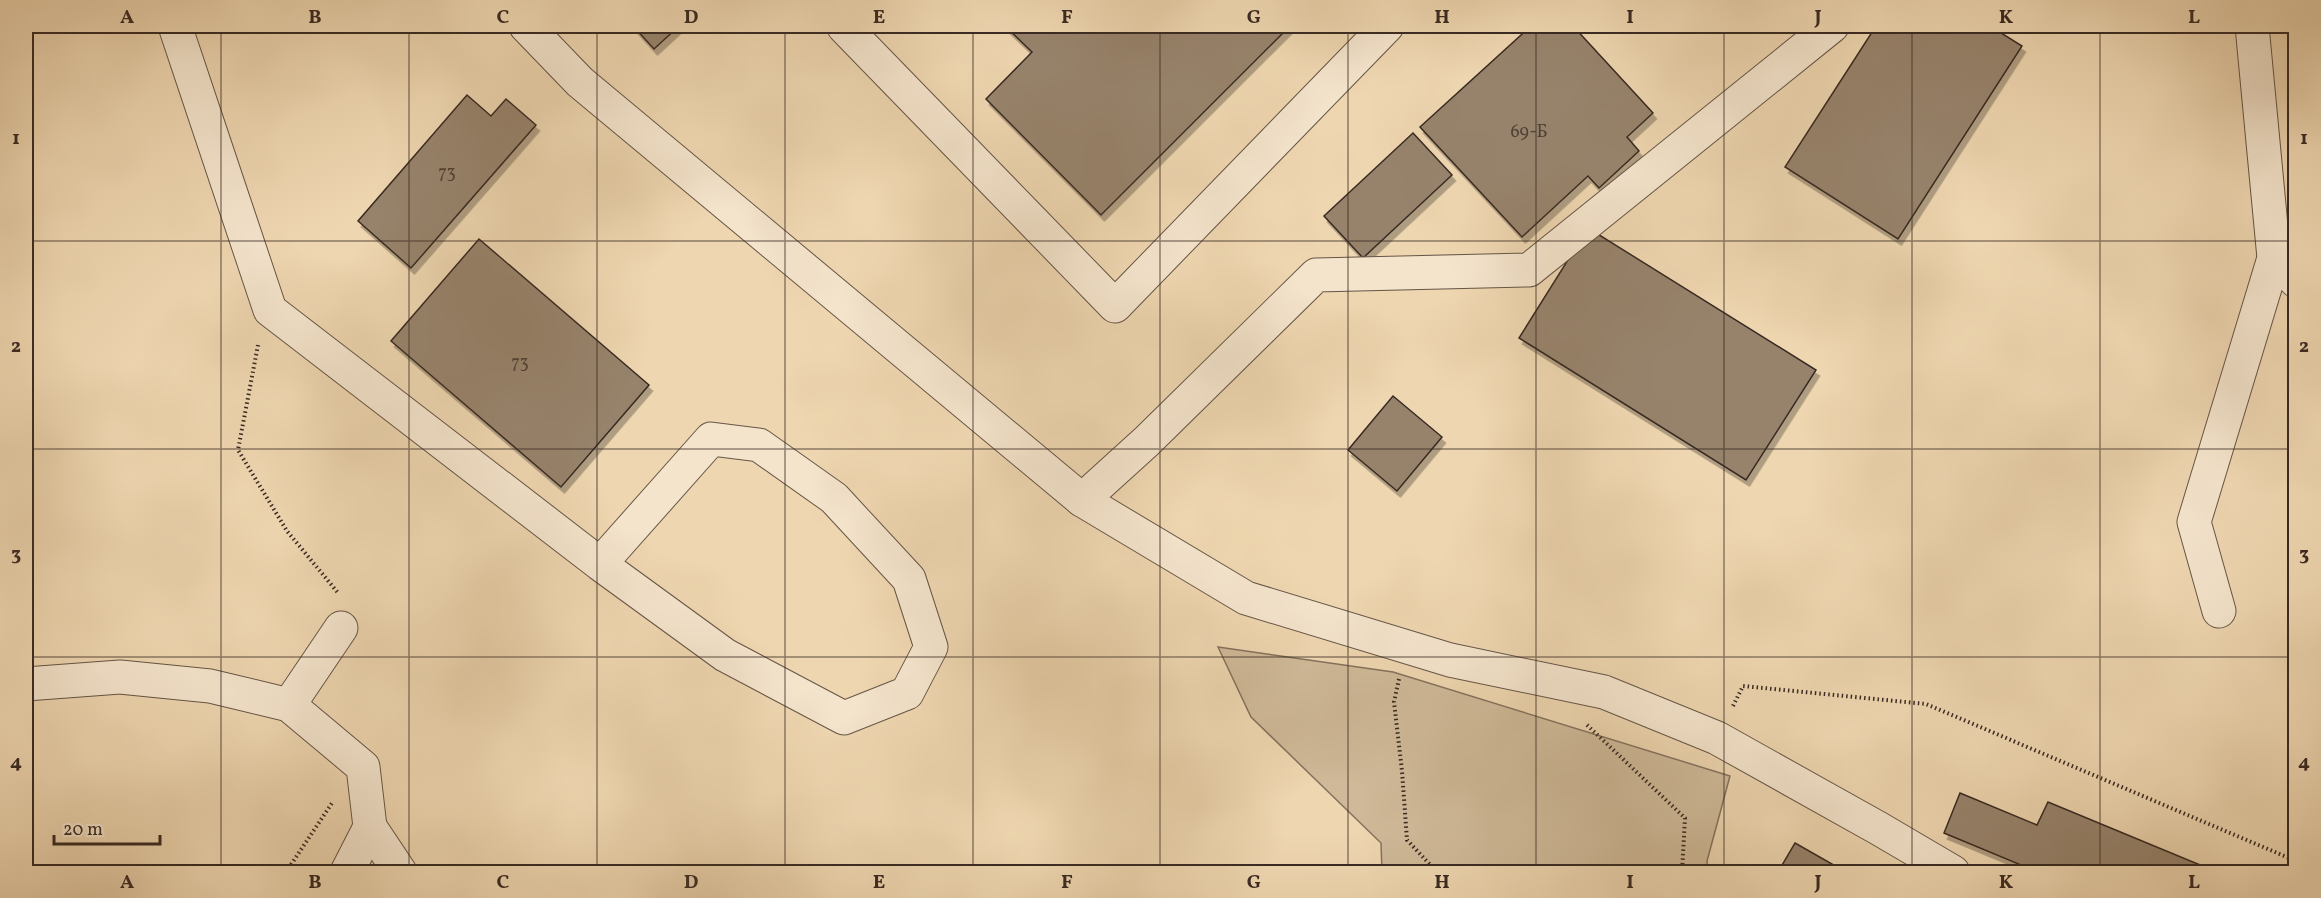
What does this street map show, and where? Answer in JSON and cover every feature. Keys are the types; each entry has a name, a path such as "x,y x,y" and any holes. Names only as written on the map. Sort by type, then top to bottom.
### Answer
{"lane":[{"path":"175,26 270,310 600,564 725,655 844,718 907,693 931,647 909,579 834,498 759,445 711,440 600,564"},
{"path":"526,26 580,82 1082,500 1246,598 1450,660 1604,692 1717,738 1878,828 1953,873"},
{"path":"846,26 844,27 1115,306 1387,26"},
{"path":"1082,500 1147,441 1316,276 1529,270 1832,26"},
{"path":"2219,610 2194,522 2284,270 2252,26"},
{"path":"289,705 341,628"},
{"path":"26,684 120,677 210,686 289,705 363,767 370,827 400,873"},
{"path":"347,873 370,827"}],"path":[{"path":"270,310 258,344 238,450 287,531 353,610 341,628"},
{"path":"1405,647 1394,702 1407,840 1437,873"},
{"path":"1717,738 1743,686 1926,704 2295,861"},
{"path":"1582,720 1685,818 1682,873"},
{"path":"286,873 352,774 355,760"}],"shaded area":[{"path":"1218,647 1393,672 1730,776 1707,861 1708,872 1382,872 1381,843 1251,717"}],"building":[{"path":"633,26 679,26 654,49"},
{"path":"1005,26 1290,26 1101,215 986,99 1032,52"},
{"path":"1531,26 1573,26 1653,113 1627,137 1639,151 1599,188 1588,176 1522,237 1420,127"},
{"path":"1876,26 1990,26 2022,46 1898,239 1785,167"},
{"path":"467,95 491,116 506,99 536,125 411,268 358,221"},
{"path":"1413,133 1452,175 1363,258 1324,216"},
{"path":"1588,228 1816,370 1746,480 1519,338"},
{"path":"479,239 649,385 561,487 391,341"},
{"path":"1393,396 1442,437 1397,491 1348,450"},
{"path":"1960,793 2037,825 2048,802 2217,872 2023,872 2026,867 1944,833"},
{"path":"1795,843 1846,872 1778,872"}]}
